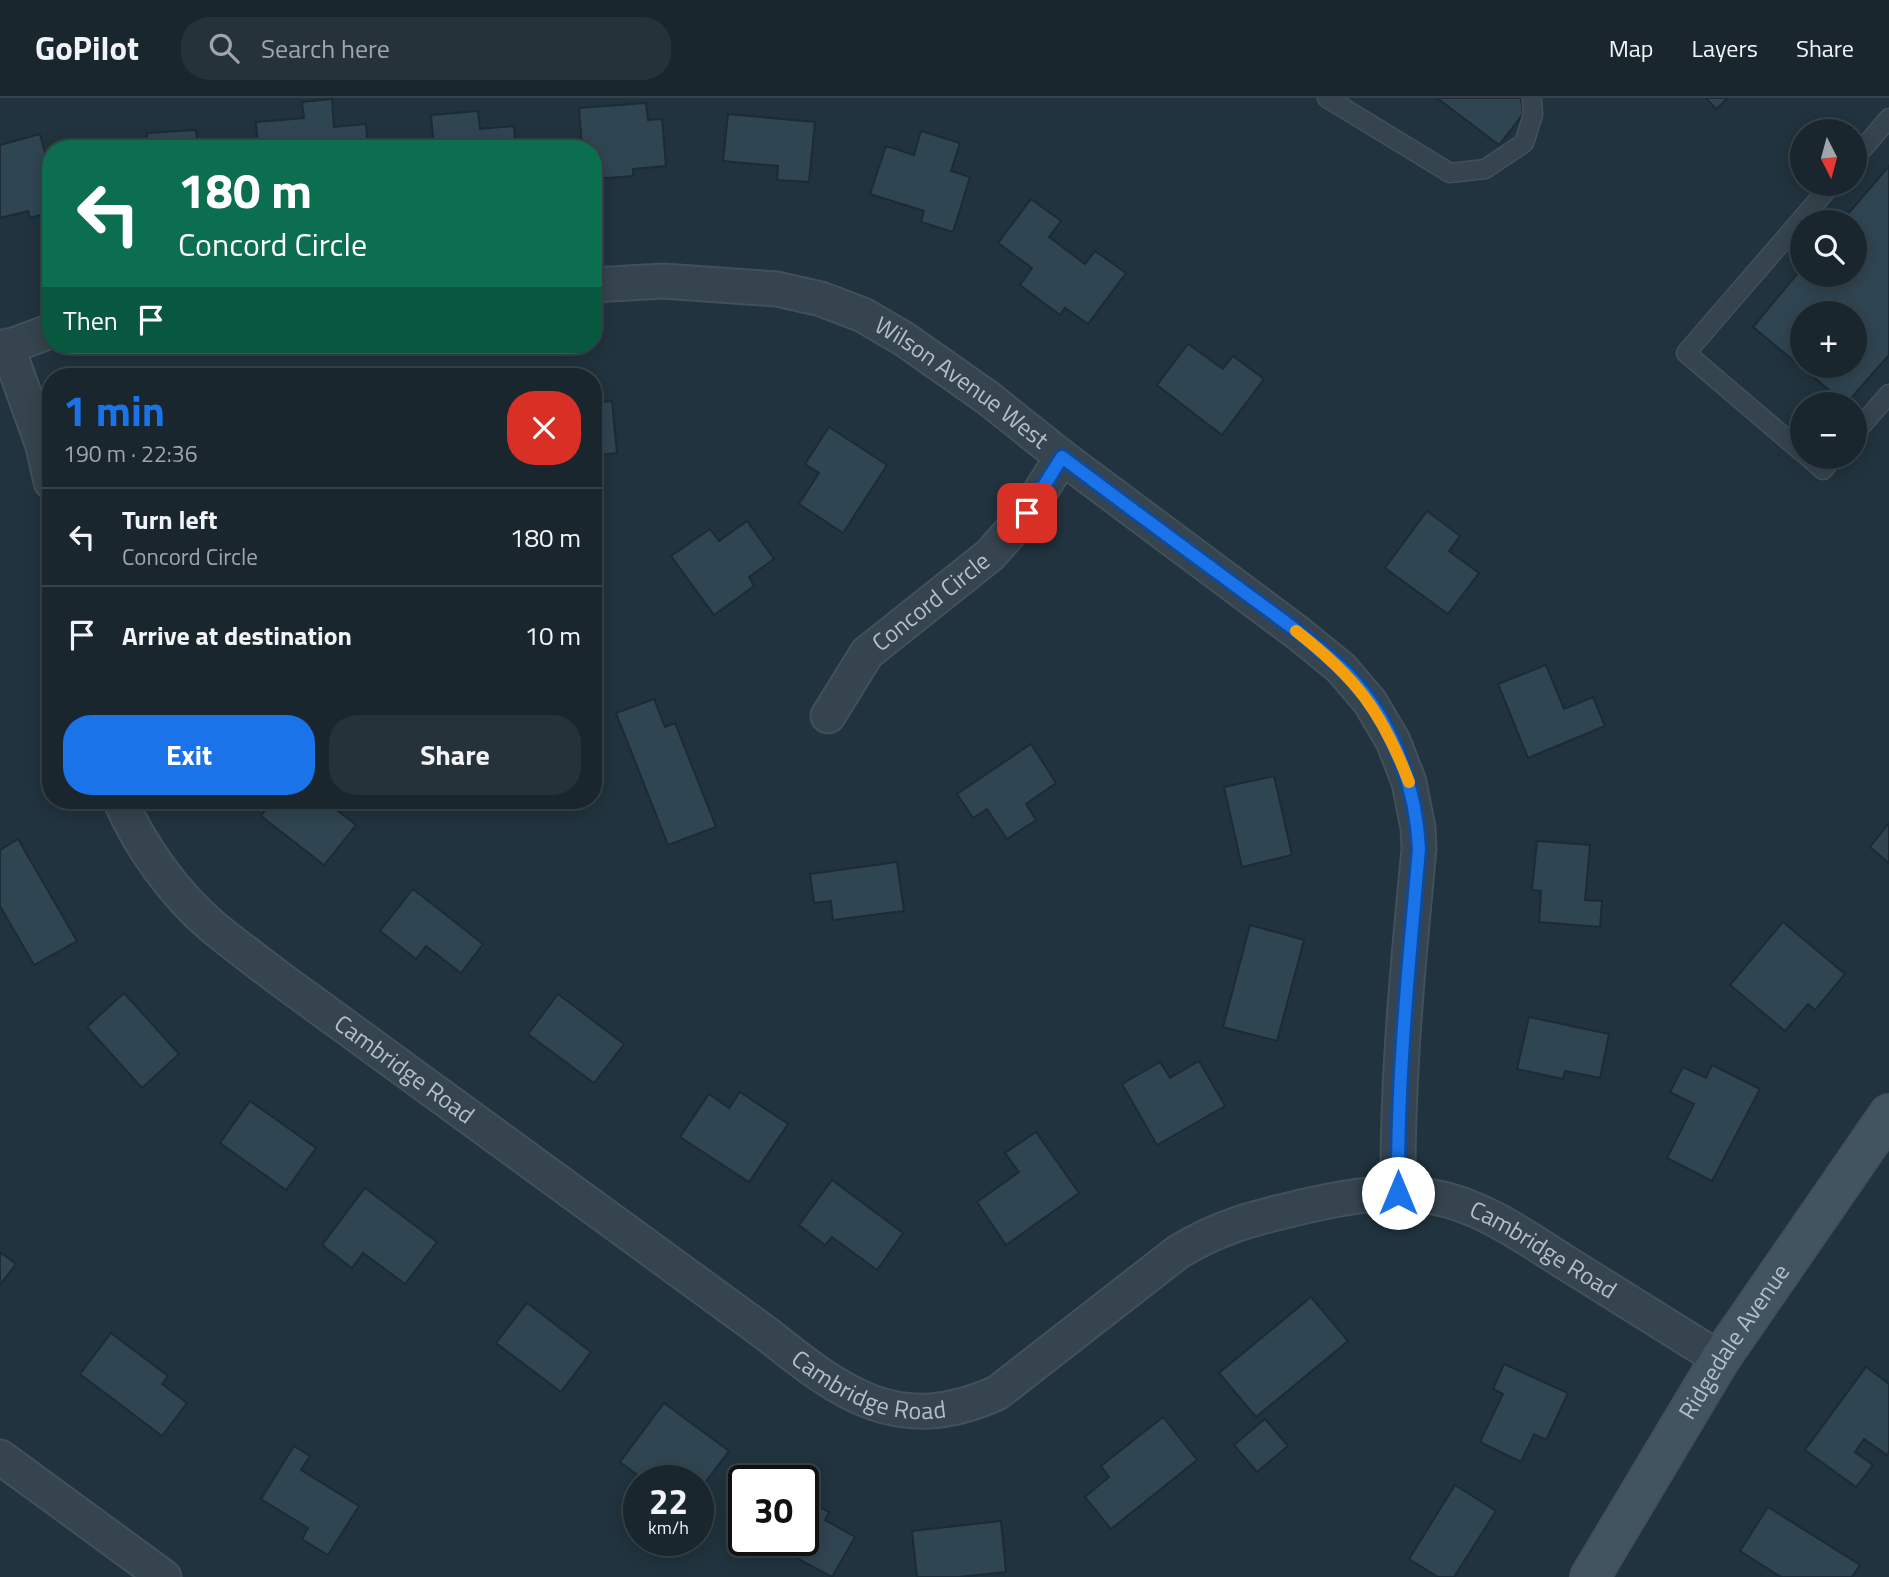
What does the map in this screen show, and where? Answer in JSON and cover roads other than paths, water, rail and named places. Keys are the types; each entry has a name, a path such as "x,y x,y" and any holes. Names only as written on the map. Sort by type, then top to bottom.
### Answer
{"main road":[{"name":"Ridgedale Avenue","path":"1590,1577 1720,1359 1889,1114"}],"street":[{"name":"Wilson Avenue West","path":"602,284 663,281 777,289 821,299 863,315 904,338 988,398 1341,668 1370,702 1393,741 1409,782 1418,828 1419,849 1397,1120 1398,1193"},
{"path":"42,334 4,348 42,443"},
{"name":"Concord Circle","path":"828,716 866,653 990,555 1027,513 1062,457"},
{"name":"Cambridge Road","path":"125,809 148,850 174,886 211,925 282,981 802,1362 848,1391 888,1409 910,1412 938,1411 976,1402 997,1393 1178,1252 1238,1222 1369,1193 1398,1193 1436,1198 1478,1211 1720,1359"},
{"path":"0,1457 164,1577"}],"lane":[{"path":"1327,98 1450,173 1485,169 1524,143 1533,116 1532,98"},
{"path":"1867,144 1889,118"},
{"path":"1790,443 1686,353 1822,196"},
{"path":"1867,419 1889,394"}]}
